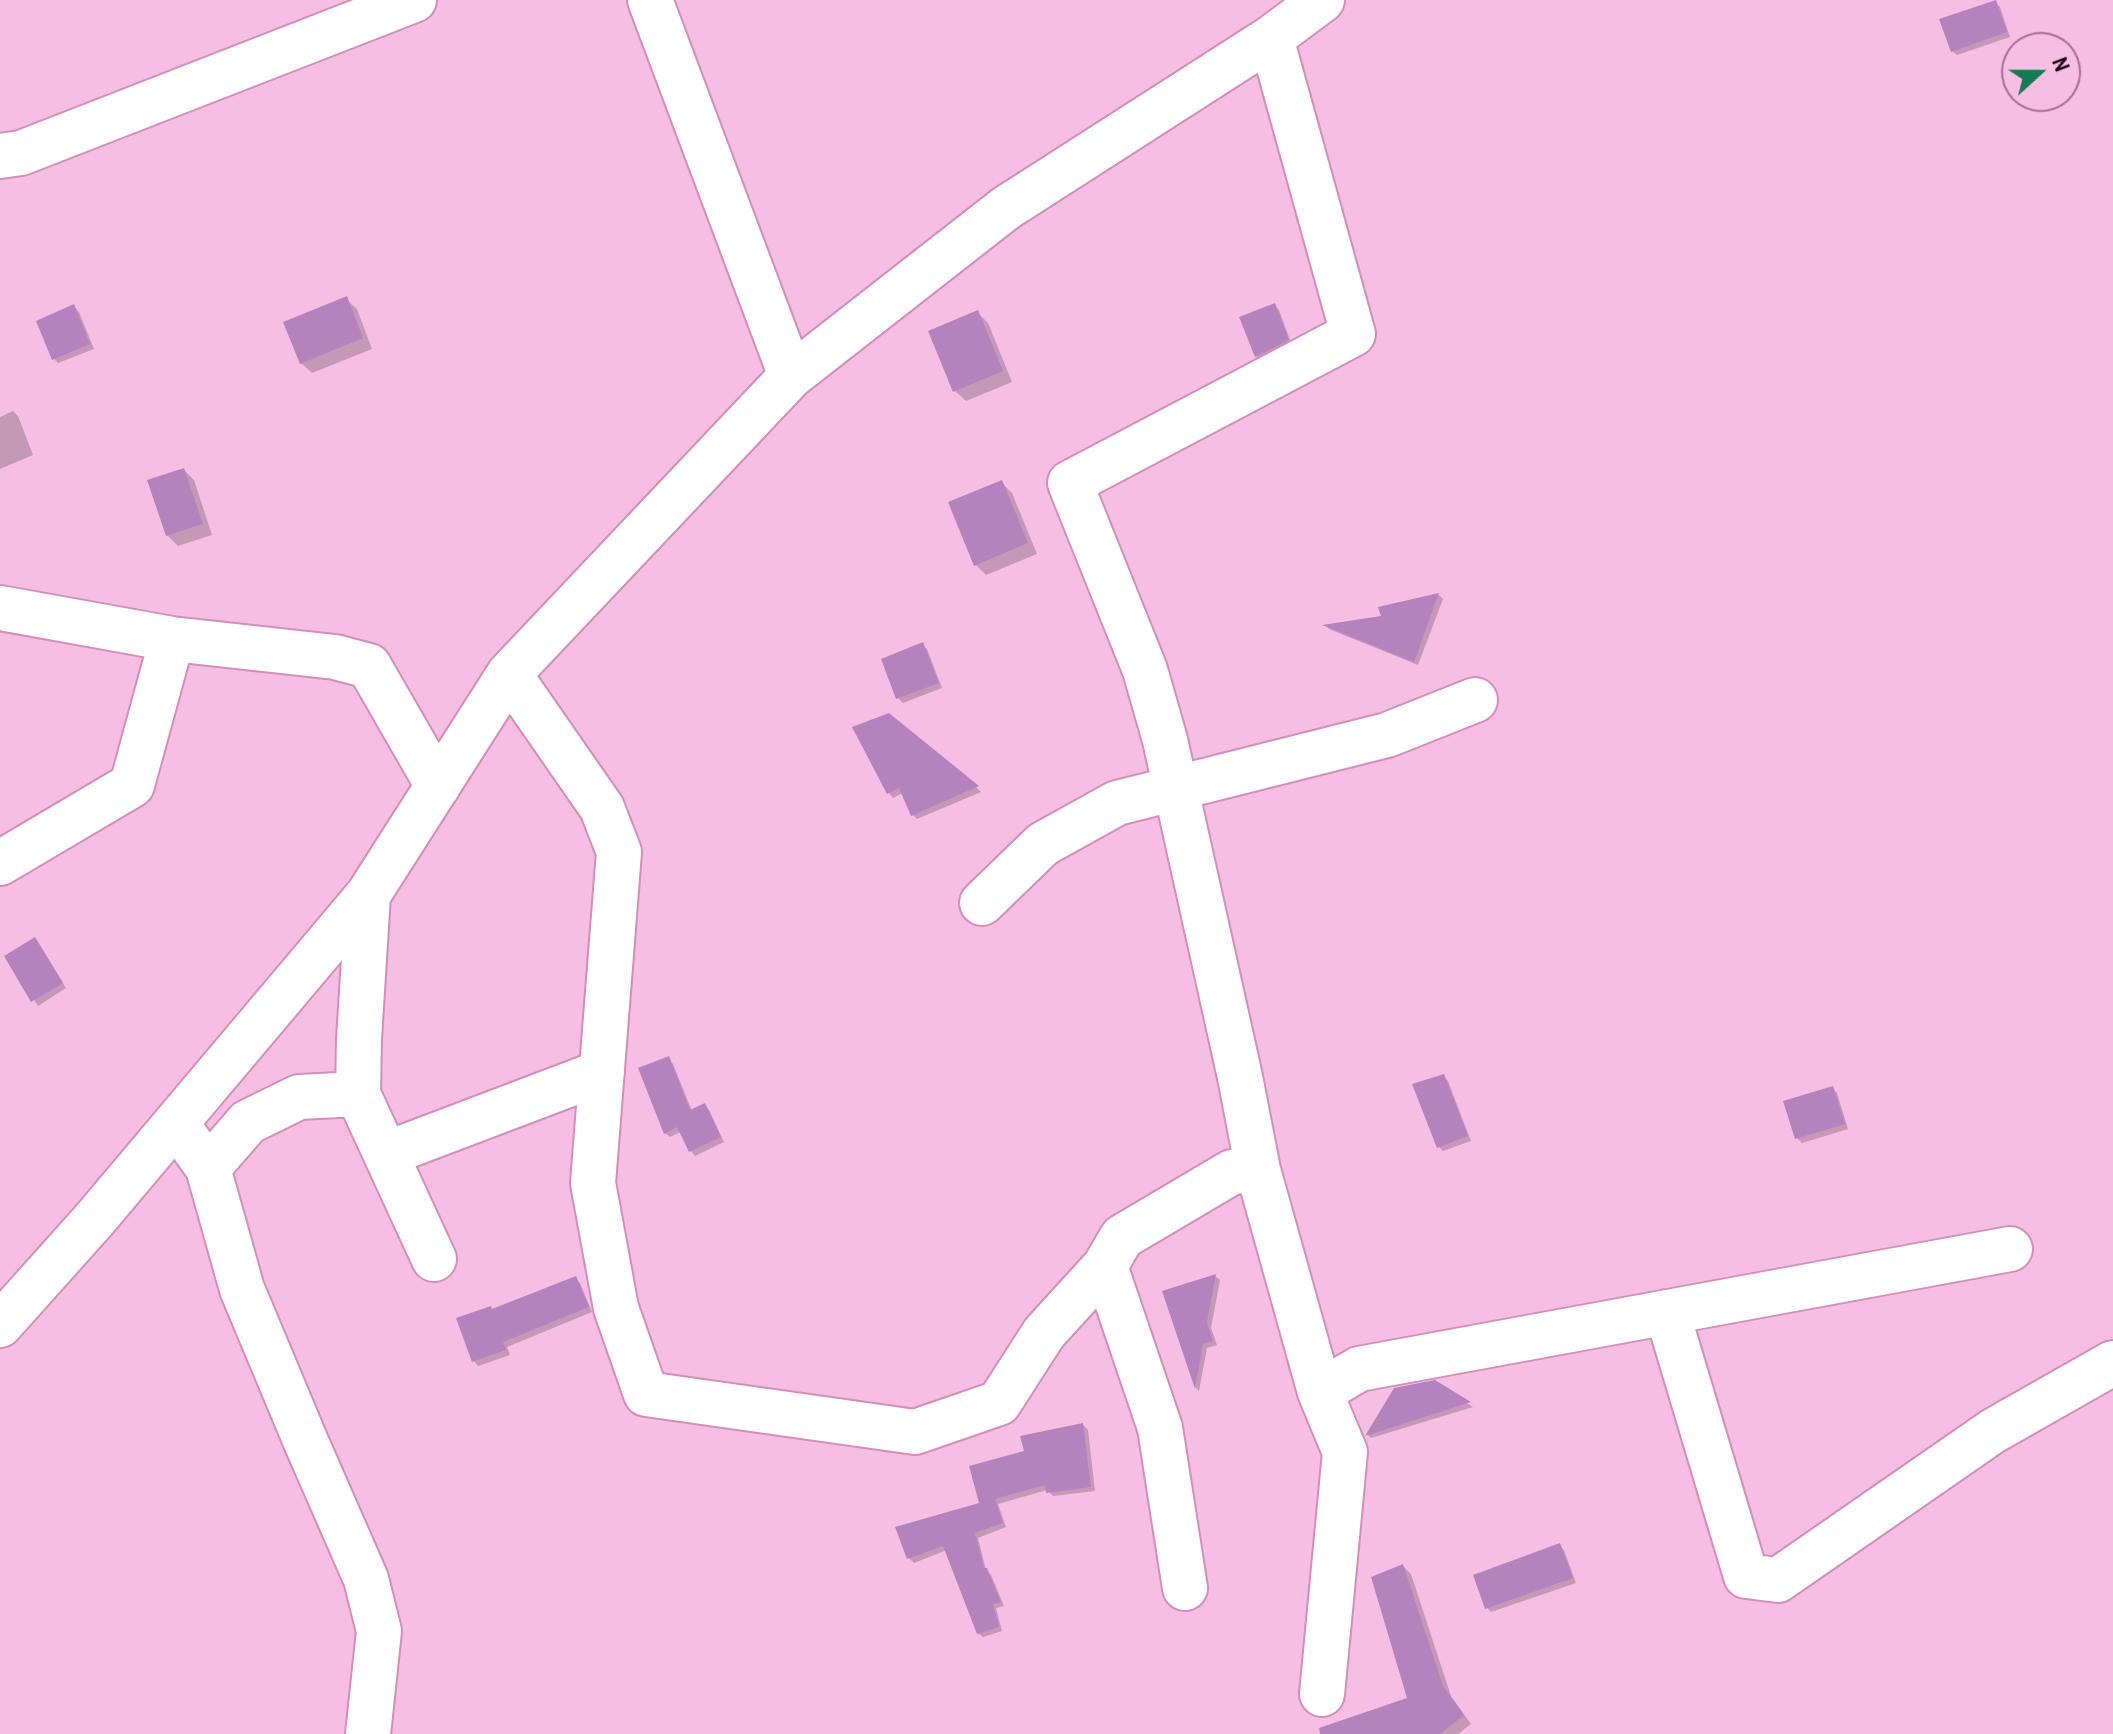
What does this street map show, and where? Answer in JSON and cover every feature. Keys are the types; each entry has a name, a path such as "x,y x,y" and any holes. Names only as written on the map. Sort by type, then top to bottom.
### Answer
{"street":[{"path":"0,156 21,153 414,0"},
{"path":"650,0 791,376"},
{"path":"0,1325 94,1220 368,895 509,674 791,376 1006,208 1271,38 1322,0"},
{"path":"1271,38 1353,334 1070,483 1145,670 1249,1115 1258,1170 1320,1392 1345,1452 1322,1694"},
{"path":"0,608 172,639 335,657 369,666 438,786"},
{"path":"0,863 132,785 172,639"},
{"path":"509,674 602,808 619,852 593,1183 616,1308 646,1394 915,1432 999,1403 1044,1333 1105,1266 1122,1237 1232,1172 1258,1170"},
{"path":"982,903 1043,844 1117,803 1387,735 1475,700"},
{"path":"368,895 358,1094 434,1259"},
{"path":"386,1154 602,1072"},
{"path":"208,1168 248,1122 286,1103 299,1097 358,1094"},
{"path":"176,1123 208,1168 242,1289 366,1579 379,1631 368,1734"},
{"path":"1320,1392 1359,1369 2010,1249"},
{"path":"1105,1266 1160,1428 1185,1588"},
{"path":"1667,1312 1746,1576 1778,1580 1993,1431 2113,1363"}],"building":[{"path":"1996,0 2007,32 1951,52 1939,19"},
{"path":"347,296 363,338 300,364 283,322"},
{"path":"1275,303 1289,340 1255,357 1239,317"},
{"path":"74,304 90,344 52,360 36,321"},
{"path":"978,310 1003,371 953,392 928,331"},
{"path":"184,468 203,524 166,536 147,480"},
{"path":"1002,480 1028,543 974,566 948,502"},
{"path":"1439,593 1414,662 1322,625 1381,616 1378,607"},
{"path":"923,642 939,683 896,699 881,659"},
{"path":"889,713 979,786 911,816 899,788 887,794 852,727"},
{"path":"35,937 63,983 31,1002 4,956"},
{"path":"669,1056 690,1110 705,1103 721,1137 689,1152 677,1127 664,1134 638,1068"},
{"path":"1444,1074 1468,1136 1437,1148 1412,1084"},
{"path":"1833,1086 1845,1124 1795,1139 1783,1101"},
{"path":"1216,1274 1207,1322 1213,1341 1203,1344 1195,1389 1162,1291"},
{"path":"576,1276 589,1307 503,1342 506,1350 472,1362 456,1318 491,1306 492,1309"},
{"path":"1435,1380 1471,1402 1365,1436 1394,1388"},
{"path":"1083,1423 1091,1487 1046,1493 1045,1485 995,1499 1003,1523 975,1533 984,1568 987,1568 1001,1602 993,1604 999,1627 977,1634 943,1546 907,1559 895,1527 979,1503 969,1466 1024,1451 1020,1436"},
{"path":"1560,1543 1573,1578 1485,1609 1473,1575"},
{"path":"1403,1564 1443,1686 1464,1715 1440,1734 1320,1734 1319,1728 1407,1698 1371,1577"}]}
